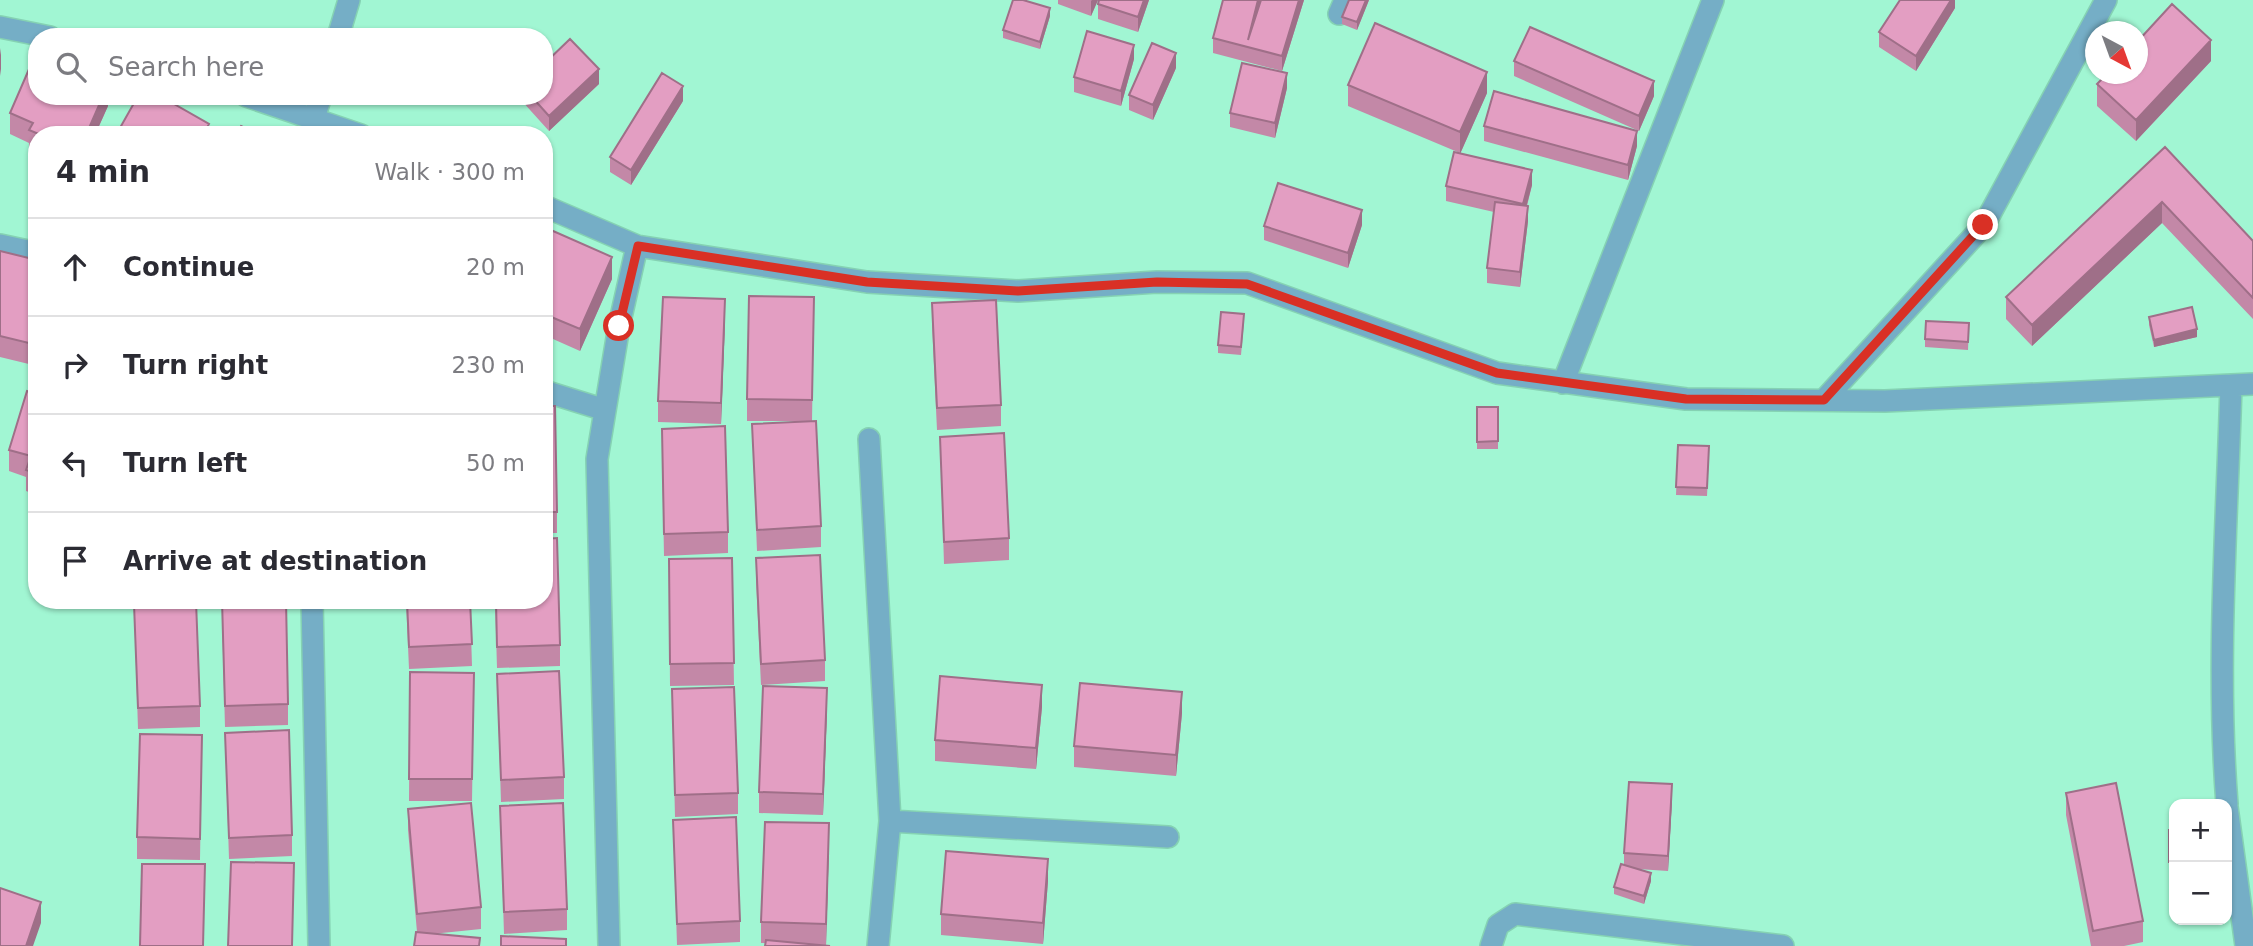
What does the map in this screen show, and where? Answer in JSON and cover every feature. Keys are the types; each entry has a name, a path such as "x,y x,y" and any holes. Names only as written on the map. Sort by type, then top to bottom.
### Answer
{"street":[{"path":"341,28 349,0"},
{"path":"1563,383 1713,0"},
{"path":"1824,400 1983,225 2106,0"},
{"path":"0,27 28,33"},
{"path":"274,105 336,126"},
{"path":"314,118 318,105"},
{"path":"553,210 638,246 894,284 1018,291 1157,282 1247,284 1497,373 1686,399 1885,401 2253,384"},
{"path":"0,245 28,251"},
{"path":"609,946 597,459 619,326 638,246"},
{"path":"2227,799 2222,687 2231,385"},
{"path":"553,394 605,410"},
{"path":"869,439 890,821 878,946"},
{"path":"312,609 320,946"},
{"path":"890,821 1168,837"},
{"path":"2232,843 2246,946"},
{"path":"1490,946 1498,925 1515,914 1534,914 1783,946"}],"building":[{"path":"1013,0 1023,0 1050,8 1040,42 1003,30"},
{"path":"1099,0 1144,0 1138,17 1098,4"},
{"path":"1223,0 1258,0 1248,40 1261,0 1299,0 1282,56 1213,38"},
{"path":"1349,0 1366,0 1357,22 1342,17"},
{"path":"1900,0 1951,0 1916,56 1879,32"},
{"path":"2172,4 2211,40 2136,120 2097,84 2148,84 2148,30"},
{"path":"1375,23 1487,72 1460,132 1348,85"},
{"path":"1530,27 1654,81 1639,116 1514,61"},
{"path":"1087,31 1134,45 1121,91 1074,77"},
{"path":"570,39 599,69 549,116 539,105 553,105 553,55"},
{"path":"1152,43 1176,53 1153,105 1129,95"},
{"path":"1242,63 1287,73 1275,123 1230,113"},
{"path":"28,71 28,105 99,105 90,126 31,126 33,123 10,113"},
{"path":"662,73 683,86 631,170 610,157"},
{"path":"1494,91 1637,131 1628,165 1484,126"},
{"path":"133,105 176,105 209,124 208,126 121,126"},
{"path":"2165,147 2253,241 2253,298 2162,202 2032,325 2006,297"},
{"path":"1454,152 1532,170 1523,204 1446,186"},
{"path":"1278,183 1362,210 1348,253 1264,226"},
{"path":"1495,202 1528,206 1520,272 1487,268"},
{"path":"553,231 612,257 580,329 553,318"},
{"path":"0,251 28,258 28,343 0,336"},
{"path":"749,296 814,297 812,400 747,399"},
{"path":"663,297 725,299 721,403 658,401"},
{"path":"996,300 1001,405 937,408 932,303"},
{"path":"2192,307 2197,329 2154,340 2149,317"},
{"path":"1221,312 1244,314 1241,347 1218,345"},
{"path":"1926,321 1969,323 1968,342 1925,339"},
{"path":"27,391 28,391 28,455 9,450"},
{"path":"553,406 555,406 557,512 553,512"},
{"path":"1477,407 1498,407 1498,441 1477,442"},
{"path":"816,421 821,526 757,530 752,424"},
{"path":"725,426 728,532 664,534 662,429"},
{"path":"1004,433 1009,538 944,542 940,437"},
{"path":"1678,445 1709,446 1707,488 1676,487"},
{"path":"553,538 557,538 560,645 497,647 496,609 553,609"},
{"path":"820,555 825,660 761,664 756,558"},
{"path":"732,558 734,663 670,664 669,559"},
{"path":"134,609 196,609 200,706 138,708"},
{"path":"222,609 286,609 288,704 225,706"},
{"path":"407,609 470,609 472,644 409,647"},
{"path":"559,671 564,777 501,780 497,674"},
{"path":"410,672 474,673 472,779 409,779"},
{"path":"940,676 1042,685 1036,748 935,740"},
{"path":"1080,683 1182,692 1176,755 1074,746"},
{"path":"763,686 827,688 823,794 759,792"},
{"path":"734,687 738,793 675,795 672,689"},
{"path":"289,730 292,835 229,838 225,733"},
{"path":"140,734 202,735 200,839 137,837"},
{"path":"1629,782 1672,784 1668,856 1624,853"},
{"path":"2116,783 2143,921 2093,931 2066,793"},
{"path":"471,803 481,907 417,914 408,809"},
{"path":"563,803 567,909 504,912 500,806"},
{"path":"736,817 740,921 677,924 673,820"},
{"path":"765,822 829,823 826,924 761,922"},
{"path":"946,851 1048,859 1043,923 941,914"},
{"path":"231,862 294,863 292,946 228,946"},
{"path":"142,864 205,864 203,946 140,946"},
{"path":"1621,864 1651,873 1644,896 1614,887"},
{"path":"0,888 41,902 26,946 0,946"},
{"path":"416,932 480,938 479,946 414,946"},
{"path":"501,936 566,939 566,946 501,946"},
{"path":"766,940 830,946 765,946"}],"route":[{"path":"619,326 638,246 867,282 1018,291 1157,282 1247,284 1497,373 1686,399 1824,400 1983,225"}]}
